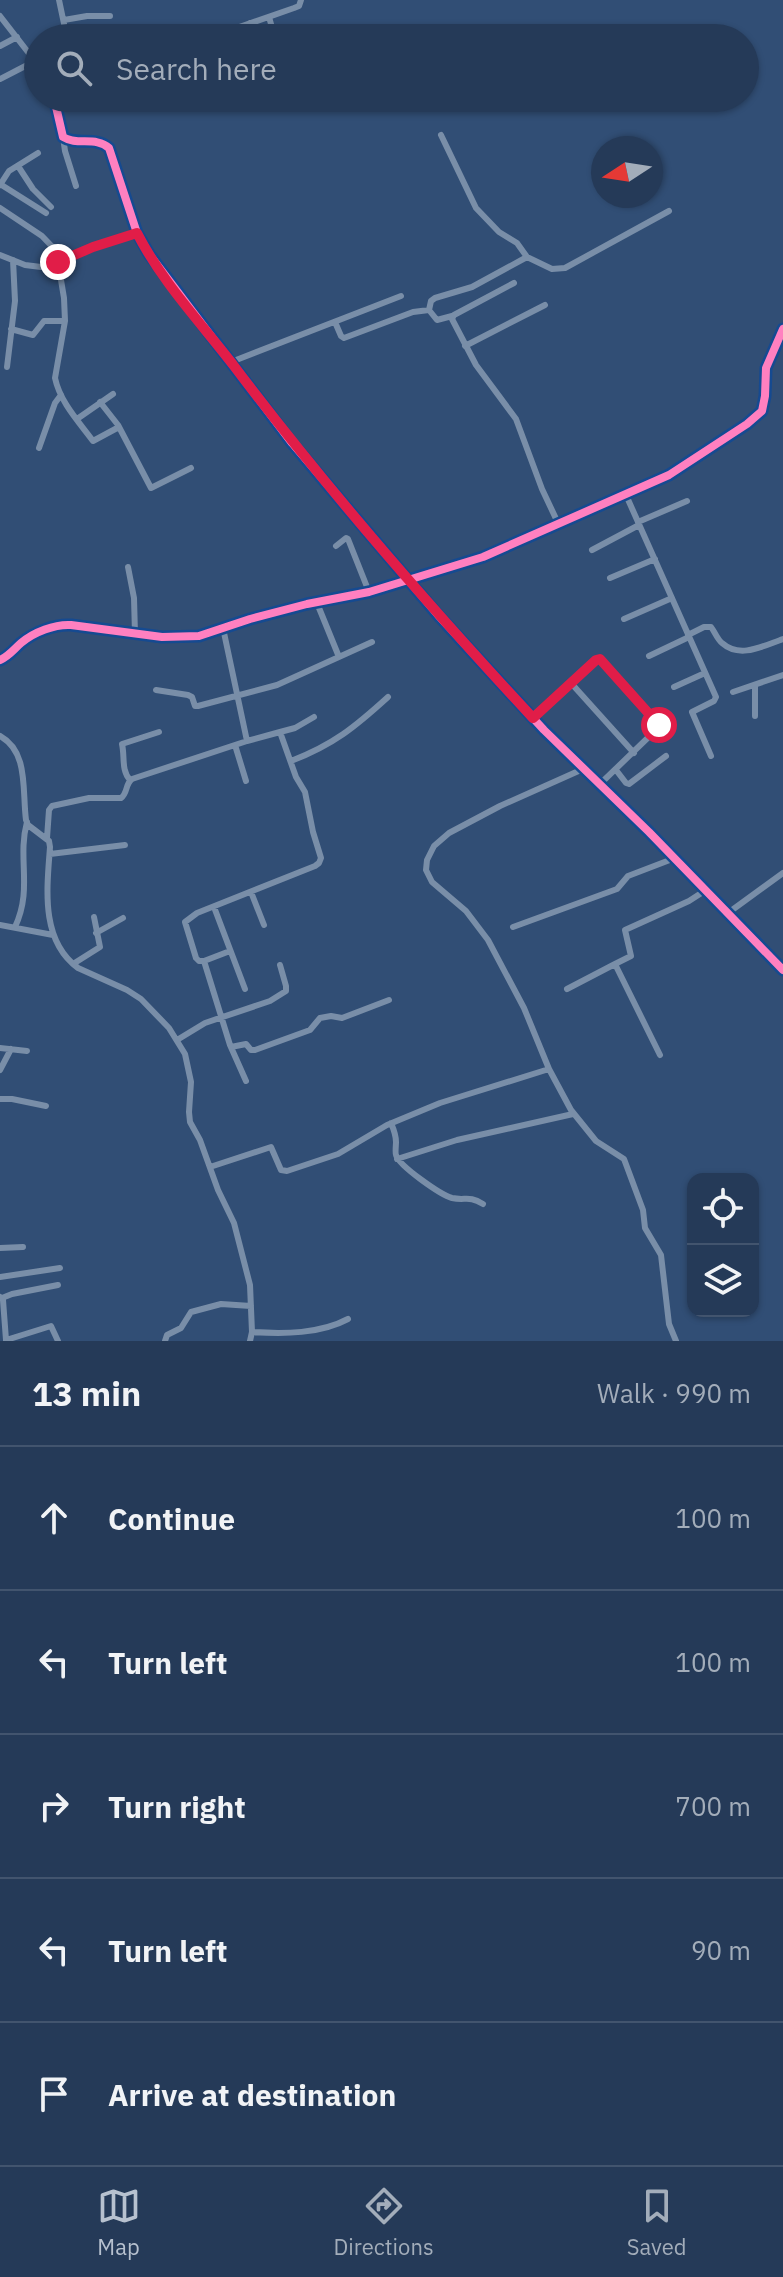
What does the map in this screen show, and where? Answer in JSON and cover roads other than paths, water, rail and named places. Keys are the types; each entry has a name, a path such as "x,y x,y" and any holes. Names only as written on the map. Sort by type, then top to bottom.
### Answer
{"street":[{"path":"59,0 65,24"},
{"path":"250,23 299,6 301,0"},
{"path":"0,16 24,47"},
{"path":"64,20 110,16"},
{"path":"269,17 271,24"},
{"path":"0,46 17,37"},
{"path":"0,79 24,68"},
{"path":"57,112 76,186"},
{"path":"441,135 476,208 499,232 517,243 527,257 552,269 565,268 669,211"},
{"path":"63,137 71,141 104,144 109,148 137,233 169,282 292,443 408,580 533,718 783,970"},
{"path":"18,166 49,210 0,184 9,171 38,153"},
{"path":"0,208 42,236 61,261 65,321 55,378 61,395 93,441 119,427"},
{"path":"0,255 41,267 137,233"},
{"path":"429,310 435,298 472,287 527,257"},
{"path":"7,367 15,301 13,260"},
{"path":"429,310 437,320 452,316 514,283"},
{"path":"231,362 401,296"},
{"path":"465,346 545,305"},
{"path":"335,322 344,338 413,312 429,310"},
{"path":"452,316 476,365 516,419 558,523"},
{"path":"11,329 33,335 44,321 65,321"},
{"path":"2,659 26,639 58,626 162,637 199,636 250,619 369,592 483,557 669,475 758,415 765,396 766,368 783,329"},
{"path":"0,345 9,345"},
{"path":"77,419 113,394"},
{"path":"39,448 55,403 61,395"},
{"path":"100,402 119,427 151,488 191,468"},
{"path":"626,495 716,700 692,712 711,756"},
{"path":"592,550 639,523 687,501"},
{"path":"336,546 348,539 369,592"},
{"path":"610,578 655,559"},
{"path":"128,567 135,634"},
{"path":"624,619 672,598"},
{"path":"317,603 339,657"},
{"path":"649,656 704,627 711,627 723,644 744,651 783,639"},
{"path":"223,628 247,741"},
{"path":"156,690 190,696 196,706 277,685 372,642"},
{"path":"533,718 598,659 612,670 659,725 659,729 599,785"},
{"path":"674,687 705,673"},
{"path":"733,692 783,675"},
{"path":"571,683 634,753"},
{"path":"755,685 755,716"},
{"path":"291,761 341,737 388,697"},
{"path":"130,780 295,728 314,717"},
{"path":"159,732 122,744 124,768 130,780 121,798 89,798 52,806 49,810 48,908 53,935 73,964 141,999 177,1040 189,1067 190,1122 234,1223 250,1285 250,1341"},
{"path":"230,951 204,961 197,960 185,922 192,916 321,861 306,796 280,732"},
{"path":"0,736 12,744 20,761 27,822 24,839 25,894 15,927"},
{"path":"235,745 246,781"},
{"path":"616,770 629,784 666,756"},
{"path":"583,769 449,833 434,846 426,870 432,882 466,911 488,940 524,1008 549,1069 573,1114 596,1141 622,1156 627,1164 643,1210 645,1228 664,1265 669,1324 676,1341"},
{"path":"27,822 47,838"},
{"path":"50,854 125,845"},
{"path":"513,927 617,889 628,876 675,858"},
{"path":"728,913 783,873"},
{"path":"567,989 631,956 625,930 706,890"},
{"path":"251,892 264,925"},
{"path":"214,907 245,989"},
{"path":"73,964 99,948 94,917"},
{"path":"96,933 123,918"},
{"path":"0,925 53,935"},
{"path":"204,961 231,1047 246,1081"},
{"path":"615,964 660,1055"},
{"path":"177,1040 205,1023 270,1001 286,991 280,965"},
{"path":"231,1047 246,1044 255,1050 310,1030 320,1018 342,1018 389,1000"},
{"path":"0,1048 27,1051"},
{"path":"0,1070 11,1049"},
{"path":"210,1167 269,1146 274,1149 280,1168 284,1171 338,1154 389,1124 463,1096 549,1069"},
{"path":"6,1099 46,1106"},
{"path":"397,1159 457,1140 573,1114"},
{"path":"389,1124 395,1136 397,1159 417,1177 445,1194 472,1198 483,1204"},
{"path":"0,1248 23,1247"},
{"path":"0,1277 60,1268"},
{"path":"58,1285 1,1297 6,1340 51,1326 58,1341"},
{"path":"165,1341 167,1335 181,1328 191,1312 221,1304 251,1306"},
{"path":"252,1332 308,1330 348,1319"}]}
